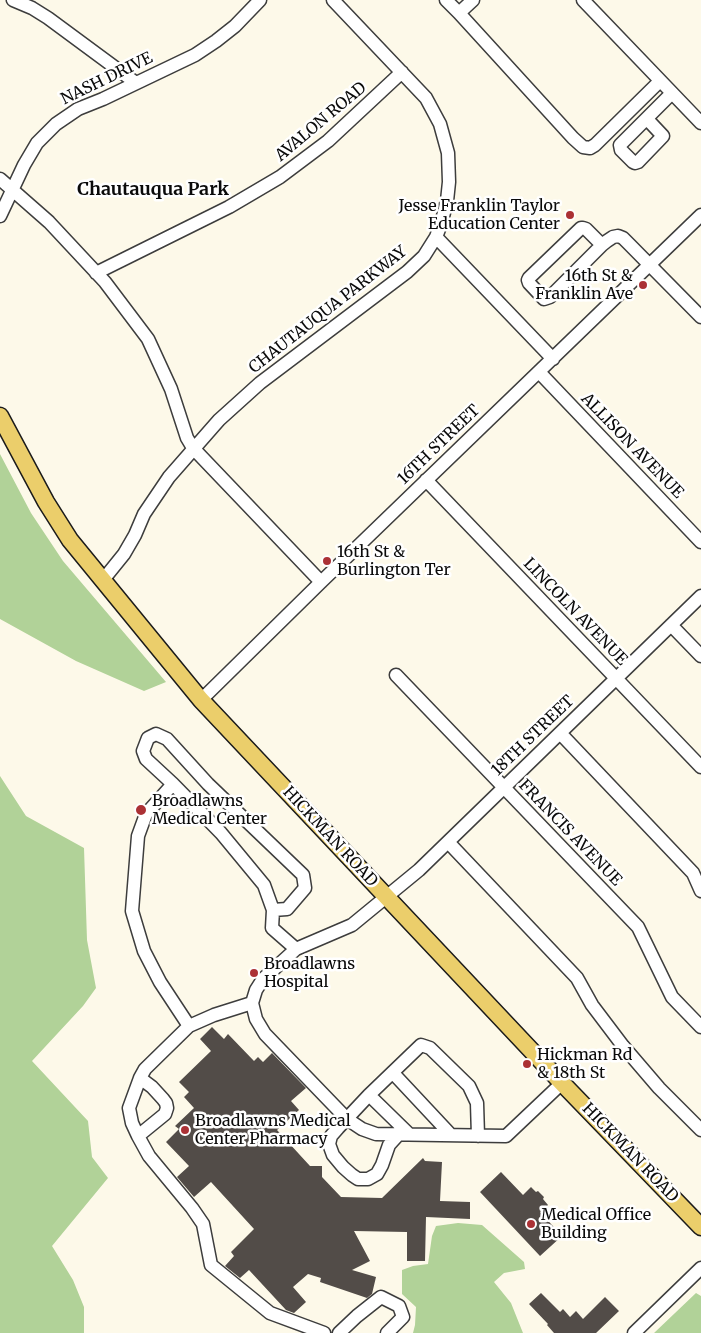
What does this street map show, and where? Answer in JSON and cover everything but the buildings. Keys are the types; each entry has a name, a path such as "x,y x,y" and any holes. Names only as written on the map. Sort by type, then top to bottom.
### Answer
{"main road":[{"name":"HICKMAN ROAD","path":"0,416 46,502 70,540 201,700 701,1227"}],"street":[{"path":"14,0 48,18 136,83"},
{"name":"NASH DRIVE","path":"0,216 24,165 37,143 56,124 78,109 195,55 234,26 260,0"},
{"name":"CHAUTAUQUA PARKWAY","path":"104,580 124,554 144,514 169,477 219,420 260,383 408,272 424,256 436,237 447,201 449,182 448,152 440,124 426,98 333,0"},
{"path":"446,0 583,147 590,148 595,146 660,81"},
{"path":"459,13 473,0"},
{"path":"583,0 701,123"},
{"name":"AVALON ROAD","path":"96,273 229,207 280,177 328,142 402,72"},
{"path":"647,119 672,94"},
{"path":"0,179 49,222 105,282 148,339 171,389 187,438 193,448 320,582"},
{"name":"16TH STREET","path":"201,700 320,582 701,215"},
{"path":"602,245 586,229 580,228 529,278 529,283 544,298 550,297 602,245 613,237 618,236 650,264 701,317"},
{"path":"436,237 553,359"},
{"name":"ALLISON AVENUE","path":"539,372 701,542"},
{"name":"LINCOLN AVENUE","path":"426,480 701,767"},
{"name":"18TH STREET","path":"252,1003 256,990 263,979 296,949 352,925 418,870 701,596"},
{"path":"671,625 701,656"},
{"name":"FRANCIS AVENUE","path":"396,675 638,927 672,997 701,1027"},
{"path":"560,733 694,873 701,891"},
{"path":"272,910 287,909 305,888 303,875 208,784 167,739 156,734 148,738 143,751 146,759 174,784 221,834 264,885 272,910 272,928 296,949"},
{"path":"174,784 146,814 138,836 132,911 144,951 160,982 189,1026"},
{"path":"448,842 577,978 592,1005 624,1046 659,1088 701,1130"},
{"path":"324,1333 270,1313 211,1265 203,1224 149,1156 132,1123 129,1108 140,1078 150,1064 189,1026 214,1015 252,1003 256,1019 265,1034 347,1119 376,1134 506,1136 562,1082"},
{"path":"404,1134 389,1145 382,1165 376,1174 368,1179 358,1179 352,1175 333,1155 329,1144 331,1136 369,1095 421,1045 430,1048 469,1086 477,1103 478,1136"},
{"path":"393,1073 451,1135"},
{"path":"138,1136 165,1114 167,1108 163,1099 140,1078"},
{"path":"369,1095 404,1134"},
{"path":"634,1333 701,1268"},
{"path":"339,1333 381,1297 399,1306 402,1317 387,1333"}],"green space":[{"path":"0,454 31,513 63,561 166,682 144,691 76,661 0,619"},
{"path":"0,776 26,816 84,848 87,940 96,988 83,1006 32,1061 88,1121 92,1157 108,1178 52,1246 73,1280 84,1307 84,1333 0,1333"},
{"path":"458,1223 482,1225 524,1262 525,1269 504,1273 494,1282 511,1303 523,1333 413,1333 416,1307 402,1294 402,1270 428,1264 432,1236 436,1226"},
{"path":"696,1293 701,1296 701,1333 654,1333"}],"place":[{"name":"Jesse Franklin Taylor Education Center","path":"570,215"},
{"name":"16th St & Franklin Ave","path":"643,285"},
{"name":"16th St & Burlington Ter","path":"327,561"},
{"name":"Broadlawns Medical Center","path":"141,810"},
{"name":"Broadlawns Hospital","path":"254,973"},
{"name":"Hickman Rd & 18th St","path":"527,1064"},
{"name":"Broadlawns Medical Center Pharmacy","path":"185,1130"},
{"name":"Medical Office Building","path":"531,1224"}],"district":[{"name":"Chautauqua Park","path":"153,190"}]}
